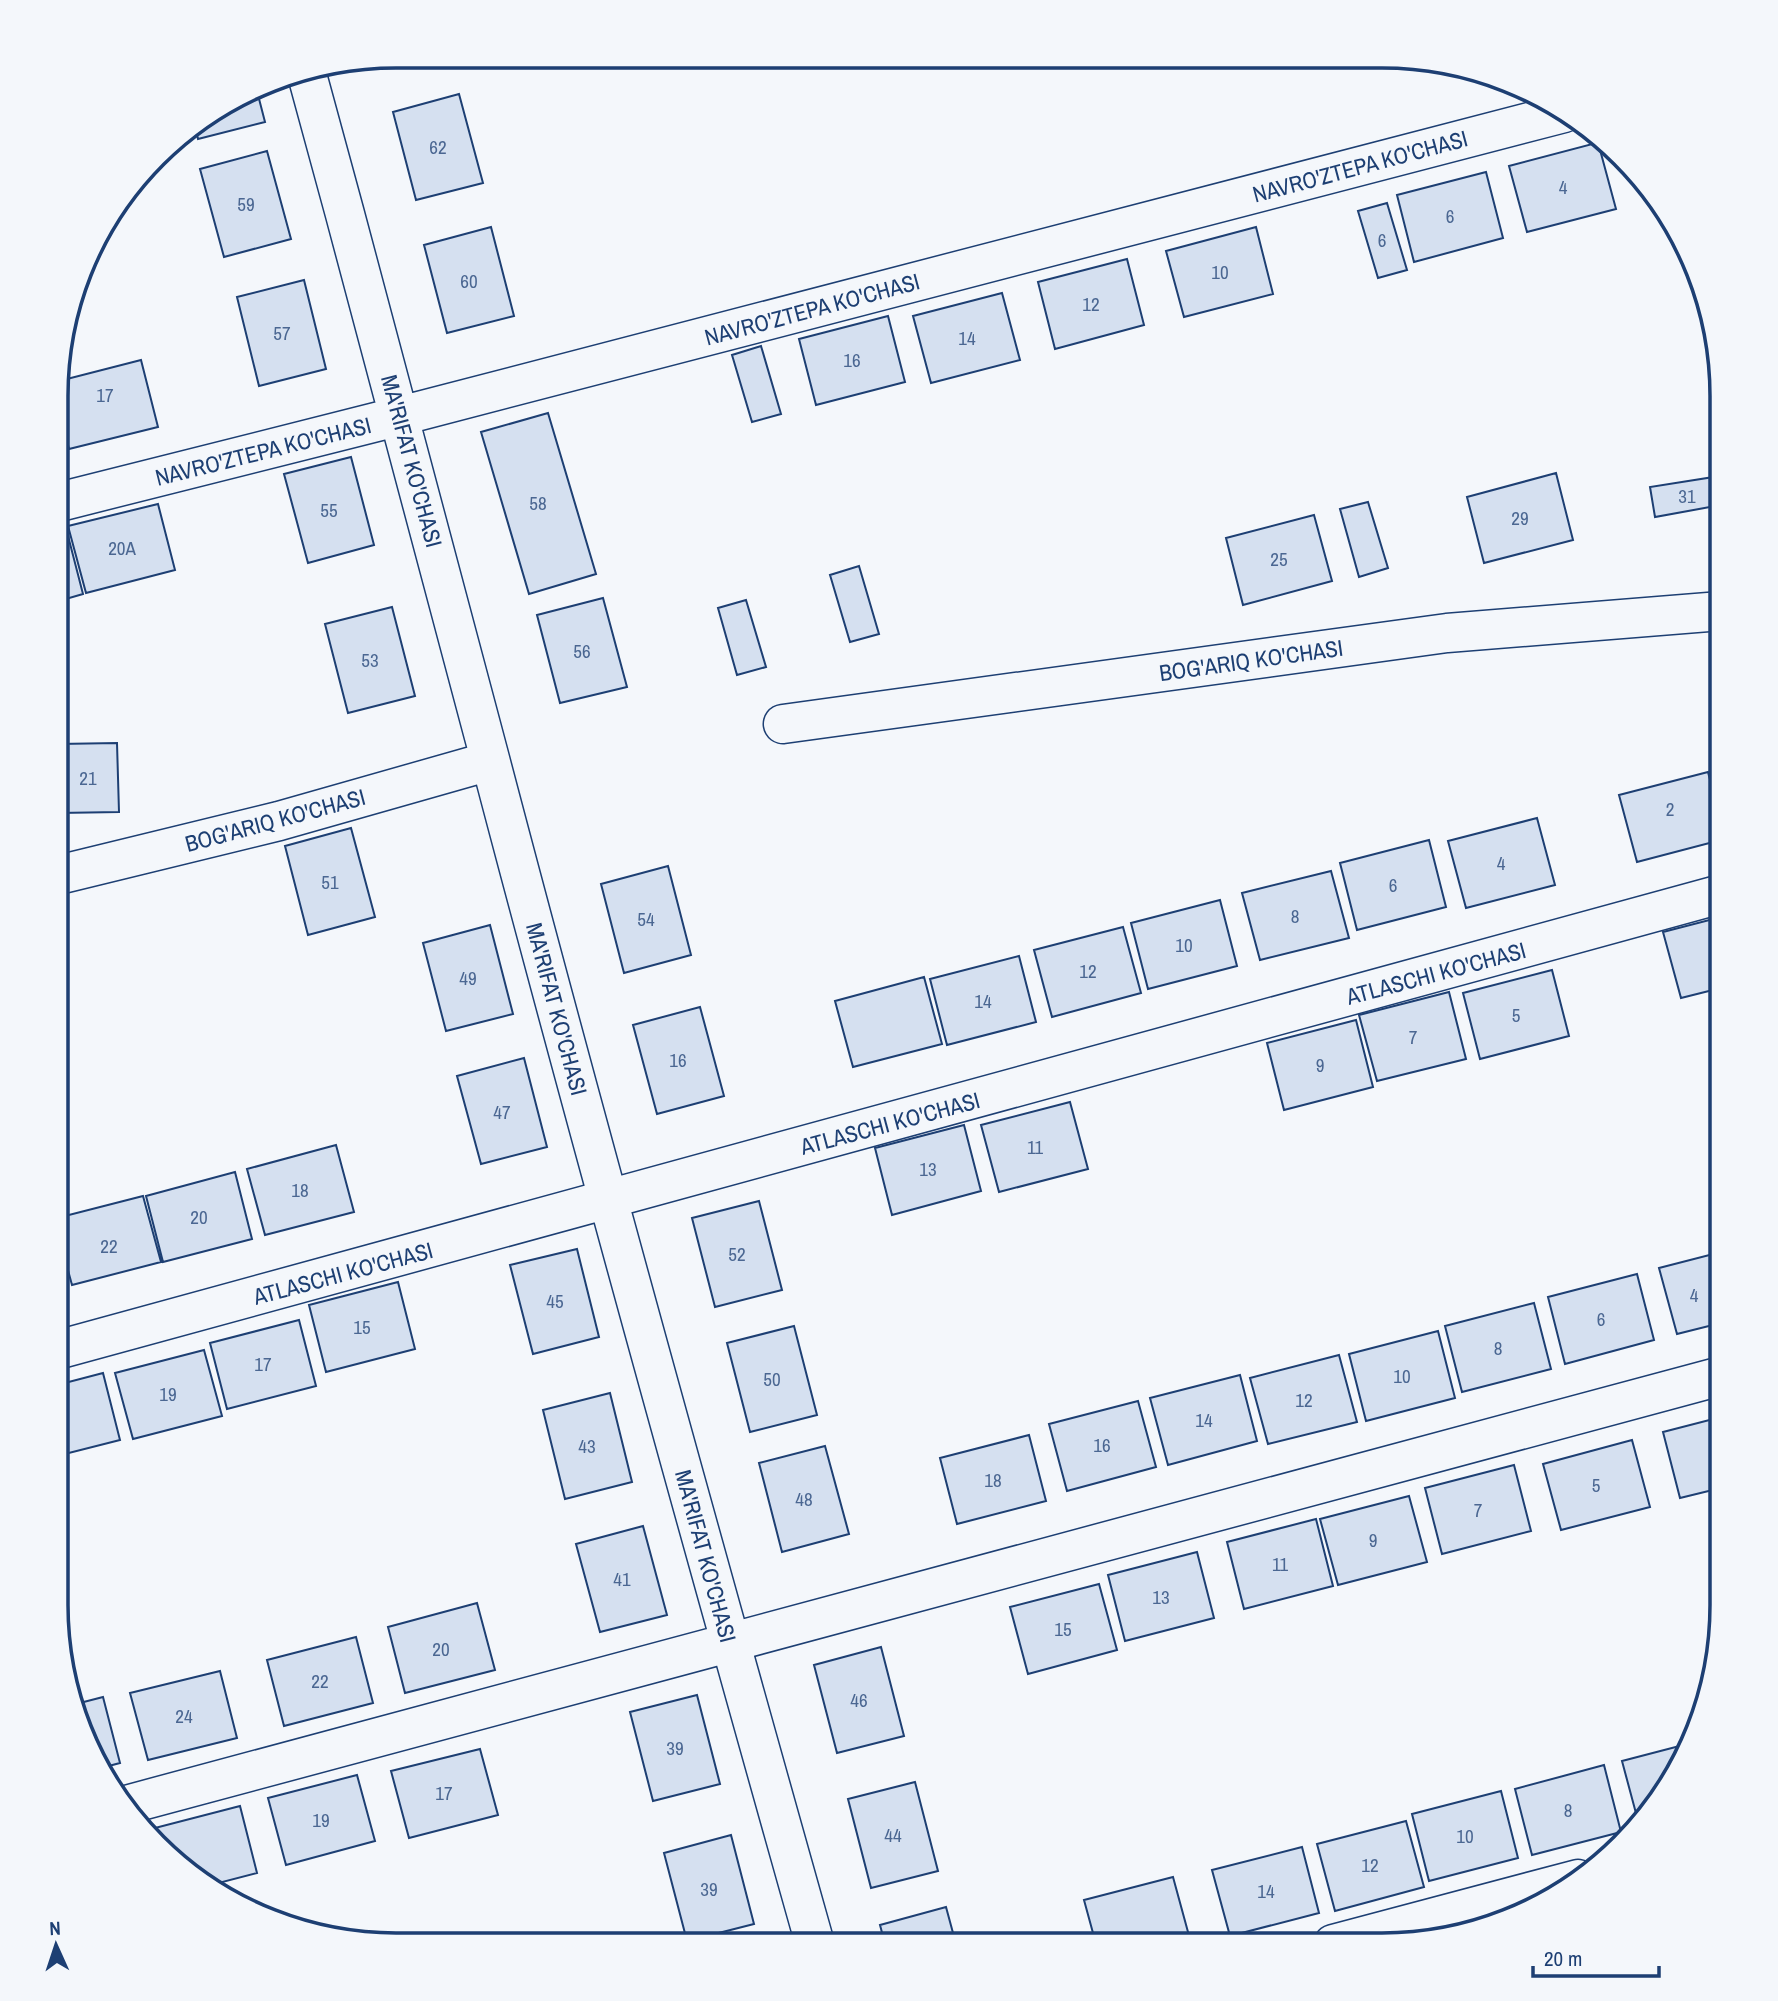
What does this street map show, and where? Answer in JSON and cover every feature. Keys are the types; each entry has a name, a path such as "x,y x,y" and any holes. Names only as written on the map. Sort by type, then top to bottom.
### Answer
{"street":[{"name":"MA'RIFAT KO'CHASI","path":"308,80 609,1201 812,1933"},
{"name":"NAVRO'ZTEPA KO'CHASI","path":"68,500 1552,116"},
{"name":"BOG'ARIQ KO'CHASI","path":"783,724 1447,633 1710,612"},
{"name":"BOG'ARIQ KO'CHASI","path":"68,873 279,821 490,761"},
{"name":"ATLASCHI KO'CHASI","path":"68,1347 609,1201 1710,897"},
{"path":"135,1802 1710,1379"},
{"path":"1374,1933 1550,1886"}],"building":[{"path":"459,94 483,183 416,200 393,112"},
{"path":"259,98 265,122 198,139 197,136 232,112"},
{"path":"1591,144 1601,152 1616,209 1527,232 1509,166"},
{"path":"267,151 291,239 224,257 200,169"},
{"path":"1486,172 1503,238 1414,262 1397,195"},
{"path":"1387,203 1407,270 1378,278 1358,211"},
{"path":"491,227 514,316 447,333 424,245"},
{"path":"1256,227 1273,294 1184,317 1166,251"},
{"path":"1127,259 1144,325 1055,349 1038,282"},
{"path":"304,280 326,369 259,386 237,297"},
{"path":"1002,293 1020,360 931,383 913,316"},
{"path":"888,316 905,382 816,405 799,339"},
{"path":"761,346 781,414 752,422 732,355"},
{"path":"141,360 158,427 69,449 69,378"},
{"path":"548,413 596,574 529,594 481,432"},
{"path":"351,457 374,545 308,563 284,474"},
{"path":"1556,473 1573,540 1484,563 1467,497"},
{"path":"1710,478 1710,507 1655,517 1650,487"},
{"path":"1368,502 1388,568 1359,577 1340,509"},
{"path":"158,504 175,570 86,593 68,526"},
{"path":"1314,515 1332,581 1243,605 1226,538"},
{"path":"68,536 83,594 68,598"},
{"path":"859,566 879,634 850,642 830,575"},
{"path":"603,598 627,687 560,703 537,615"},
{"path":"746,600 766,667 737,675 718,608"},
{"path":"392,607 415,696 348,713 325,624"},
{"path":"117,743 119,812 68,813 68,744"},
{"path":"1708,772 1710,843 1637,862 1619,795"},
{"path":"1537,818 1555,885 1466,908 1448,841"},
{"path":"351,828 375,917 308,935 285,846"},
{"path":"1429,840 1446,907 1357,930 1340,863"},
{"path":"668,866 691,955 624,973 601,884"},
{"path":"1331,871 1349,938 1260,960 1242,893"},
{"path":"1220,900 1237,966 1148,989 1131,923"},
{"path":"1710,920 1710,991 1681,998 1663,932"},
{"path":"490,925 513,1014 446,1031 423,943"},
{"path":"1123,927 1141,993 1052,1017 1034,950"},
{"path":"1019,956 1036,1022 947,1045 930,979"},
{"path":"1552,970 1569,1036 1480,1059 1463,993"},
{"path":"924,977 942,1044 853,1067 835,1001"},
{"path":"1449,992 1466,1059 1377,1081 1359,1015"},
{"path":"700,1007 724,1096 657,1114 633,1025"},
{"path":"1356,1020 1373,1087 1284,1110 1267,1043"},
{"path":"524,1058 547,1147 481,1164 457,1076"},
{"path":"1070,1102 1088,1169 999,1192 981,1125"},
{"path":"964,1125 981,1191 892,1215 875,1148"},
{"path":"336,1145 354,1212 265,1235 247,1169"},
{"path":"235,1172 252,1239 163,1262 146,1196"},
{"path":"143,1196 161,1262 72,1285 68,1270 68,1215"},
{"path":"759,1201 782,1290 715,1307 692,1218"},
{"path":"577,1249 599,1337 533,1354 510,1265"},
{"path":"1710,1255 1710,1326 1677,1334 1659,1268"},
{"path":"1637,1274 1654,1340 1565,1364 1548,1297"},
{"path":"398,1282 415,1349 326,1372 309,1305"},
{"path":"1534,1303 1551,1369 1462,1392 1445,1326"},
{"path":"299,1320 316,1386 227,1409 210,1343"},
{"path":"794,1326 817,1415 750,1432 727,1343"},
{"path":"1438,1331 1455,1398 1366,1421 1349,1354"},
{"path":"204,1350 222,1416 133,1439 115,1373"},
{"path":"1339,1355 1357,1422 1268,1444 1250,1378"},
{"path":"103,1373 120,1440 68,1453 68,1382"},
{"path":"1240,1375 1257,1441 1168,1465 1150,1398"},
{"path":"610,1393 632,1482 565,1499 543,1410"},
{"path":"1138,1401 1156,1467 1067,1491 1049,1424"},
{"path":"1710,1420 1710,1491 1680,1498 1663,1432"},
{"path":"1029,1435 1046,1501 957,1524 940,1458"},
{"path":"1632,1440 1650,1507 1561,1530 1543,1464"},
{"path":"825,1446 849,1534 782,1552 759,1463"},
{"path":"1514,1465 1531,1531 1442,1554 1425,1488"},
{"path":"1409,1496 1427,1562 1338,1585 1320,1519"},
{"path":"1316,1519 1333,1586 1244,1609 1227,1542"},
{"path":"643,1526 667,1615 600,1632 576,1544"},
{"path":"1197,1552 1214,1618 1125,1641 1108,1575"},
{"path":"1099,1584 1117,1650 1028,1674 1010,1607"},
{"path":"477,1603 495,1670 405,1693 388,1627"},
{"path":"356,1637 373,1703 284,1726 267,1660"},
{"path":"881,1647 904,1736 837,1753 814,1665"},
{"path":"220,1671 237,1738 148,1760 130,1693"},
{"path":"697,1695 720,1784 653,1801 630,1712"},
{"path":"103,1697 120,1763 110,1766 83,1702"},
{"path":"1678,1747 1666,1769 1636,1812 1622,1761"},
{"path":"480,1749 498,1815 409,1838 391,1771"},
{"path":"1604,1765 1620,1830 1618,1833 1532,1855 1515,1789"},
{"path":"357,1775 375,1841 286,1865 268,1798"},
{"path":"915,1782 938,1871 871,1888 848,1799"},
{"path":"1501,1791 1518,1858 1429,1881 1412,1814"},
{"path":"240,1806 257,1873 222,1882 180,1851 156,1828"},
{"path":"1406,1821 1424,1887 1335,1911 1317,1844"},
{"path":"731,1835 754,1924 719,1933 685,1933 664,1853"},
{"path":"1302,1847 1319,1913 1242,1933 1229,1933 1212,1870"},
{"path":"1173,1877 1188,1933 1093,1933 1084,1900"},
{"path":"946,1907 953,1933 882,1933 880,1925"}]}
